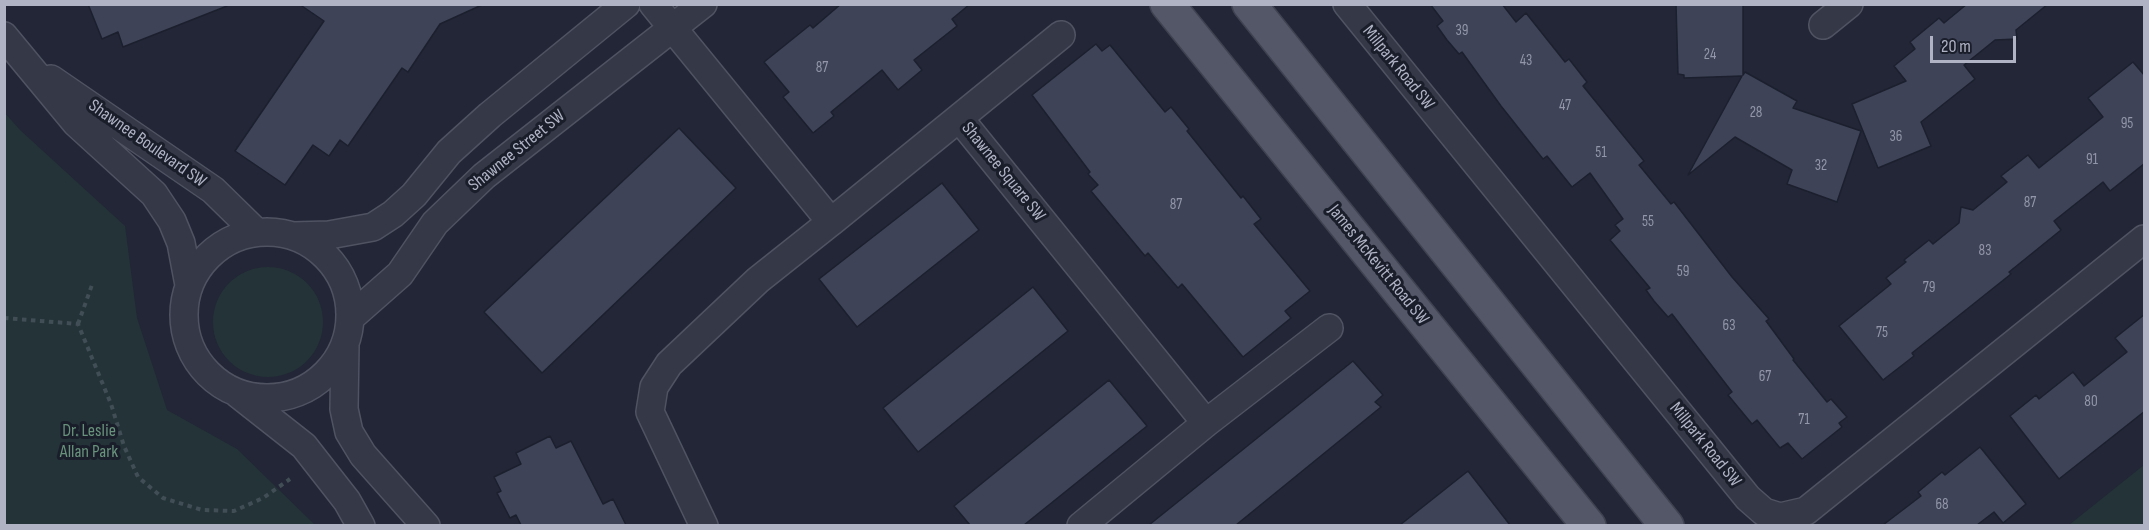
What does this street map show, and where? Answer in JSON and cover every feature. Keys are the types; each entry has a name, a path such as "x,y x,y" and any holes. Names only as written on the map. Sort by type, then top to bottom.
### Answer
{"main road":[{"name":"James McKevitt Road SW","path":"1167,4 1589,525"},
{"path":"1249,4 1667,525"}],"street":[{"path":"362,525 347,501 304,446 237,394 214,380 196,361 186,336 183,310 189,285 200,265 215,249 235,238 256,232 275,232 293,236 329,235 373,227 393,214 414,195 448,152 490,114 626,4"},
{"path":"653,4 831,222"},
{"name":"Shawnee Street SW","path":"348,331 400,274 435,223 484,176 704,4"},
{"name":"Millpark Road SW","path":"1347,4 1748,498 1764,512 1780,518 1806,511 2145,239"},
{"path":"1823,25 1849,4"},
{"path":"959,118 1061,35"},
{"name":"Shawnee Boulevard SW","path":"4,36 76,123 154,194 172,221 181,243 189,285"},
{"name":"Shawnee Boulevard SW","path":"30,65 104,113 213,190 256,232"},
{"name":"Shawnee Square SW","path":"704,525 650,412 654,387 669,363 758,280 959,118 1206,423"},
{"path":"293,236 316,248 335,268 347,291 348,331 344,409 349,432 375,470 426,525"},
{"path":"1081,525 1206,423 1329,328"},
{"path":"237,394 263,399 289,396 313,385 333,367 348,331"}],"path":[{"path":"93,282 78,324 108,394 124,446 138,477 163,498 202,510 234,511 263,498 290,479"},
{"path":"4,318 78,324"}],"green space":[{"name":"Dr. Leslie Allan Park","path":"4,112 20,130 125,226 137,318 167,410 237,449 315,525 5,525"},
{"path":"268,267 289,271 307,283 319,301 323,322 319,343 307,361 289,373 268,377 247,373 229,361 217,343 213,322 217,301 229,283 247,271"},
{"path":"2144,465 2144,525 2069,525"}],"building":[{"path":"88,4 226,4 227,6 123,47 118,32 102,39"},
{"path":"299,4 484,4 440,24 408,72 402,68 348,146 340,140 329,156 313,145 285,185 235,151 324,21"},
{"path":"841,4 970,4 952,19 957,26 914,60 922,70 898,90 882,70 831,112 834,116 813,133 783,97 789,92 764,62 810,25 813,28"},
{"path":"1430,4 1502,4 1516,22 1526,13 1565,62 1569,59 1587,82 1583,86 1644,161 1639,165 1671,204 1674,202 1732,277 1769,319 1766,321 1793,360 1827,402 1831,399 1847,417 1839,423 1842,427 1802,459 1788,443 1780,448 1757,420 1752,424 1728,395 1732,392 1672,314 1668,317 1654,301 1646,290 1650,288 1610,240 1620,231 1615,225 1623,219 1590,173 1572,187 1547,156 1543,159 1462,52 1459,54 1447,40 1437,26 1443,21"},
{"path":"1676,4 1743,4 1743,75 1745,72 1797,101 1793,108 1861,131 1837,202 1787,184 1792,170 1735,137 1688,175 1742,76 1684,78 1684,75 1678,74"},
{"path":"1967,4 2048,4 2016,30 2017,39 1995,40 1964,65 1975,79 1921,122 1931,146 1878,168 1852,104 1906,81 1894,66 1915,49 1910,42 1939,18 1944,23"},
{"path":"1096,44 1102,51 1110,45 1165,112 1171,107 1189,129 1187,131 1261,219 1254,224 1310,291 1285,311 1291,318 1243,357 1182,284 1178,288 1148,253 1145,256 1091,191 1098,185 1032,95"},
{"path":"2133,62 2145,76 2145,163 2110,191 2103,182 2054,221 2061,230 2009,272 2011,274 1912,353 1914,356 1883,380 1839,326 1891,284 1886,278 1906,262 1904,260 1929,240 1933,244 1959,223 1961,207 1973,210 2007,182 2001,176 2028,155 2039,168 2103,117 2088,98"},
{"path":"679,128 736,188 542,373 484,312"},
{"path":"942,183 979,230 857,327 819,279"},
{"path":"1033,287 1068,331 918,452 883,408"},
{"path":"2145,314 2145,411 2059,479 2010,416 2036,395 2039,399 2073,372 2084,386 2127,352 2115,338"},
{"path":"1353,361 1383,395 1375,402 1381,407 1236,525 1149,525"},
{"path":"1109,380 1147,426 1024,525 970,525 954,506"},
{"path":"550,436 556,448 571,441 603,504 613,499 626,525 521,525 516,515 510,518 497,493 501,491 494,477 521,464 516,453"},
{"path":"1980,447 2026,504 2003,523 1994,512 1977,525 1883,525 1921,496 1918,492 1942,472 1945,475"},
{"path":"1468,471 1510,525 1400,525"}]}
